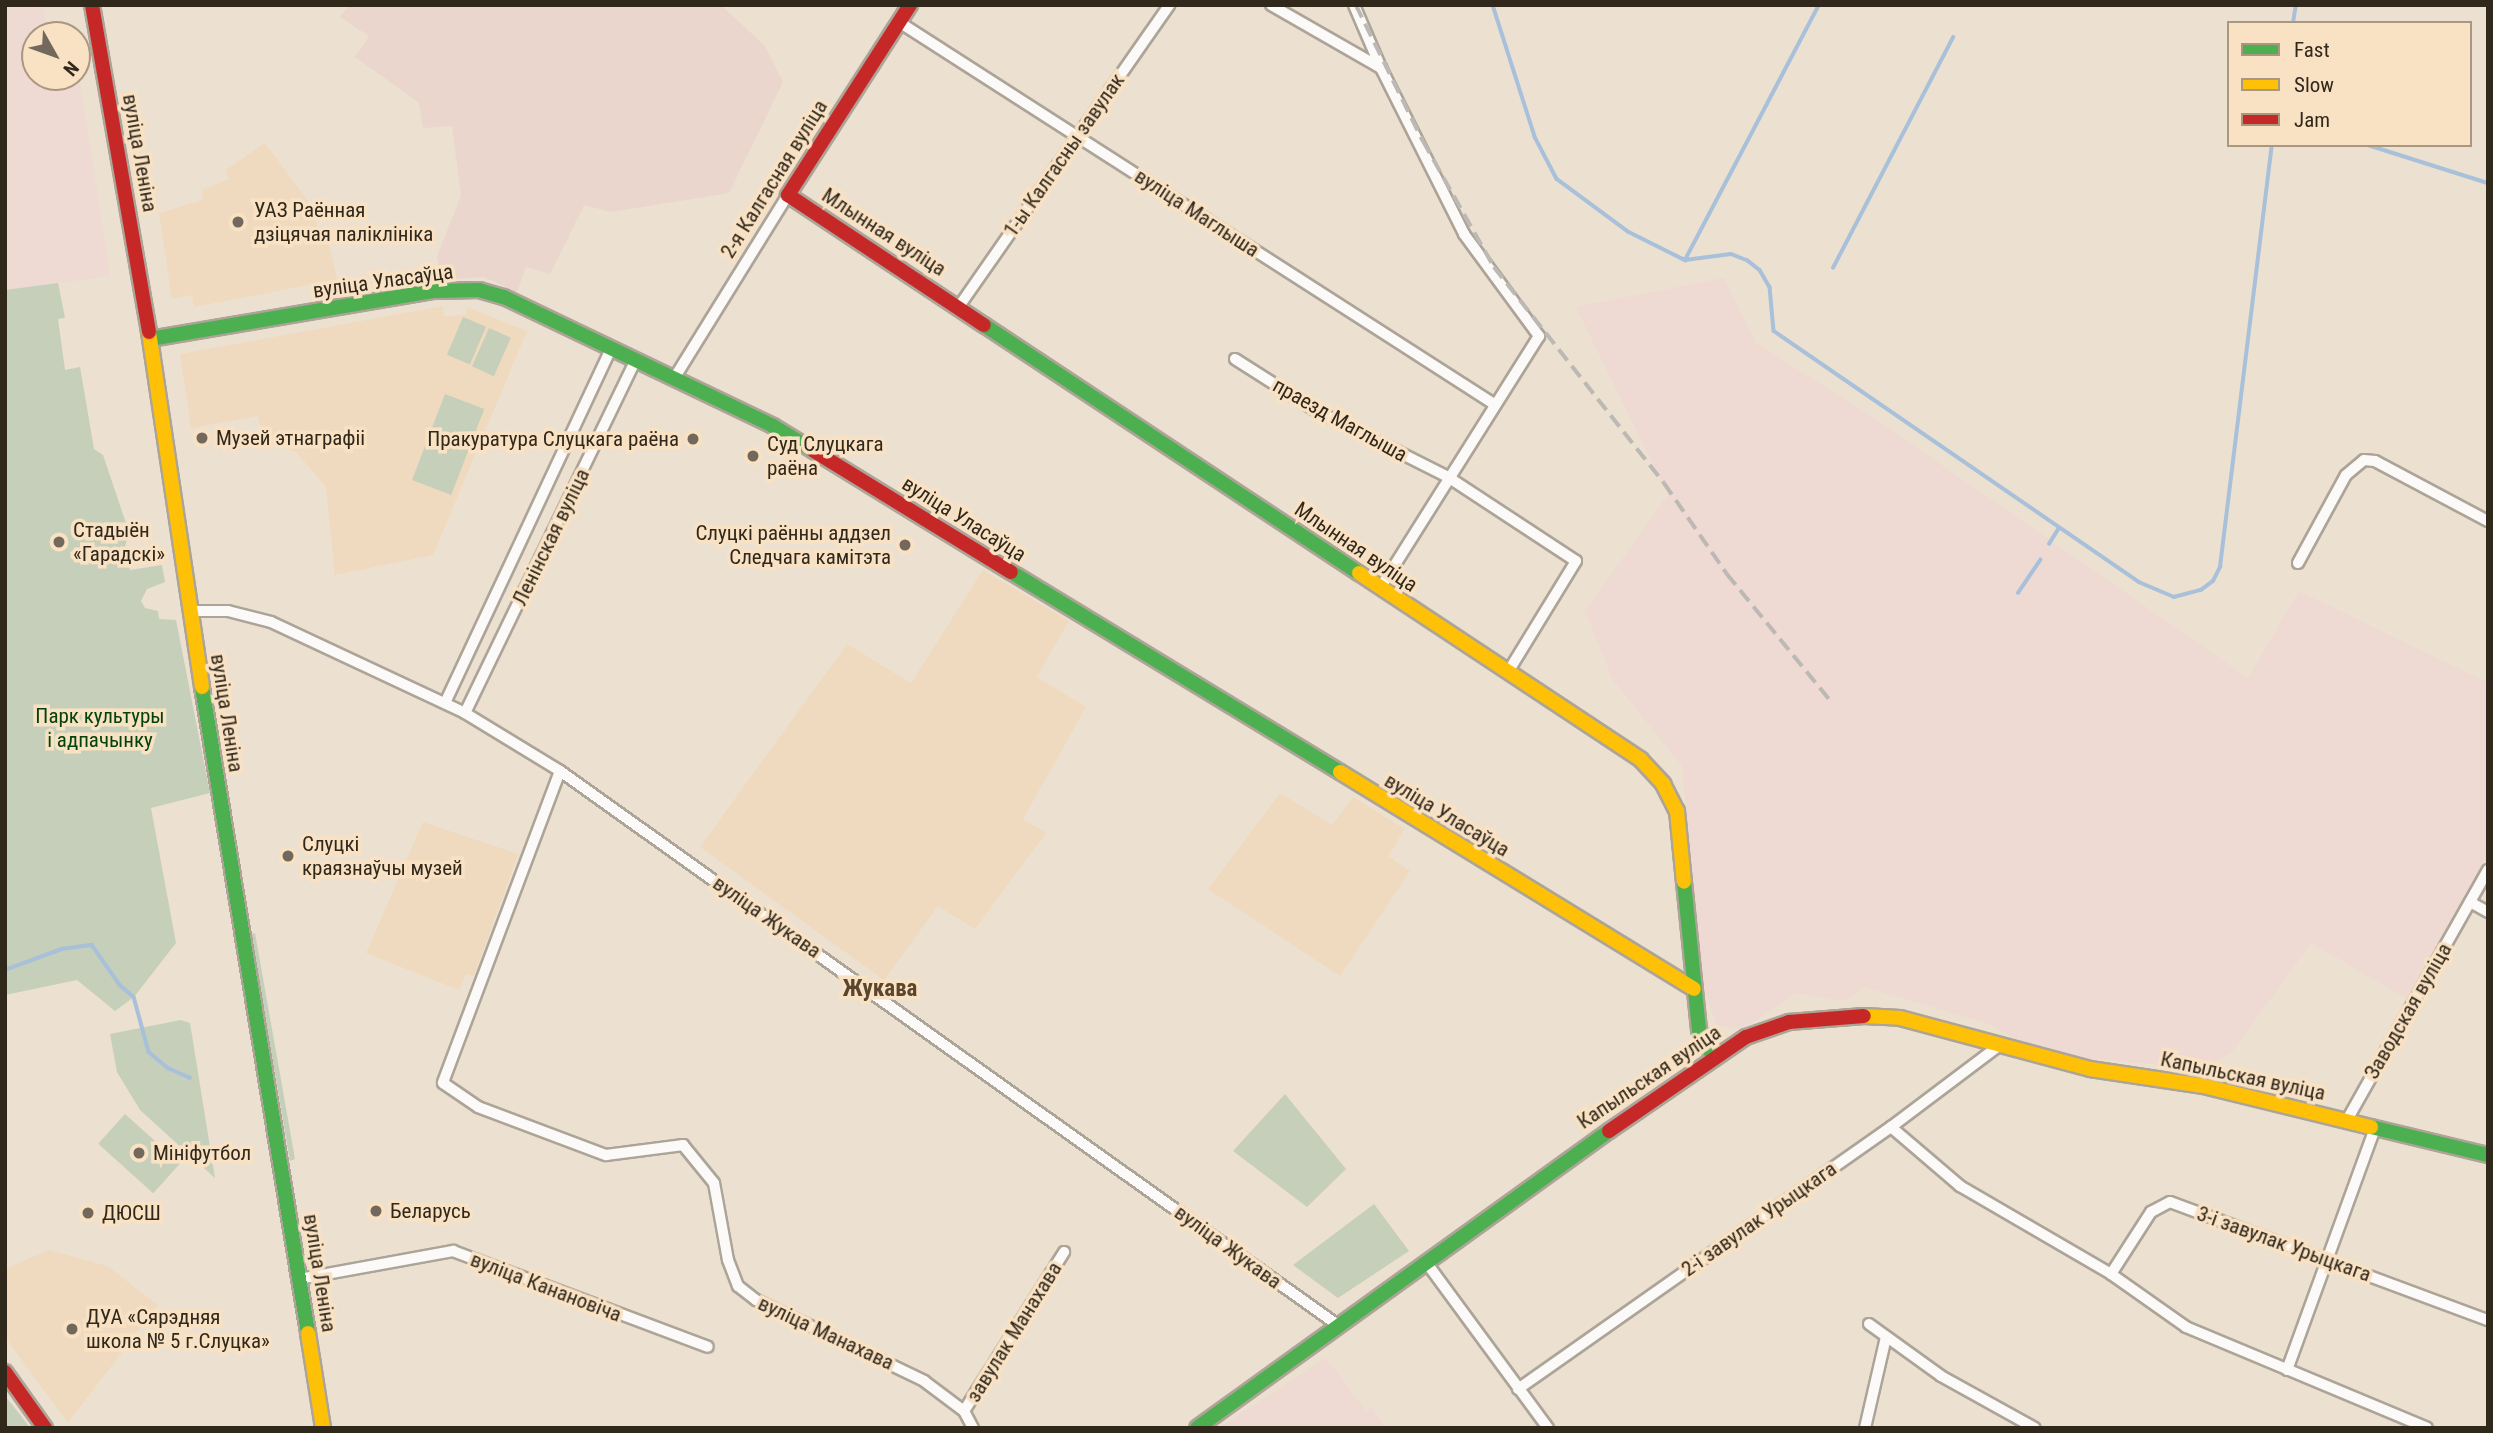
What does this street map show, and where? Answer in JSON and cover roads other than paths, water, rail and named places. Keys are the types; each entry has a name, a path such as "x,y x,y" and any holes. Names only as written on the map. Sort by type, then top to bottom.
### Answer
{"main road":[{"name":"вуліца Леніна","path":"92,5 150,338 190,611 323,1428"},
{"name":"2-я Калгасная вуліца","path":"788,195 910,5"},
{"name":"Млынная вуліца","path":"788,195 960,305 1380,589 1622,745 1663,784 1677,811 1699,1030 1713,1056"},
{"name":"вуліца Уласаўца","path":"150,338 435,291 479,290 505,297 773,426 1694,989"},
{"name":"Капыльская вуліца","path":"1197,1428 1713,1056 1746,1037 1790,1022 1848,1014 1900,1018 2090,1069 2204,1086 2488,1155"},
{"path":"5,1372 45,1428"}],"street":[{"name":"1-ы Калгасны завулак","path":"960,305 1169,5"},
{"path":"1271,5 1381,68"},
{"path":"1354,5 1381,68 1464,234 1539,335 1380,589"},
{"name":"вуліца Маглыша","path":"899,22 1494,404"},
{"name":"2-я Калгасная вуліца","path":"675,377 788,195"},
{"name":"Ленінская вуліца","path":"445,703 611,348"},
{"name":"праезд Маглыша","path":"1235,359 1315,410 1448,477 1576,561 1508,672"},
{"name":"Ленінская вуліца","path":"466,713 636,360"},
{"path":"2298,563 2346,475 2364,460 2375,461 2488,521"},
{"name":"вуліца Жукава","path":"190,611 228,611 271,622 466,713 560,771 1339,1326"},
{"name":"вуліца Манахава","path":"560,771 443,1083 467,1101 606,1155 683,1144 714,1183 728,1260 738,1286 756,1300 895,1365 964,1411 973,1428"},
{"name":"Заводская вуліца","path":"2347,1120 2488,870"},
{"path":"2470,901 2488,912"},
{"name":"2-і завулак Урыцкага","path":"1518,1389 1891,1127 1997,1046"},
{"path":"1891,1127 1960,1186 2111,1274 2186,1327 2427,1428"},
{"path":"2287,1370 2375,1128"},
{"name":"3-і завулак Урыцкага","path":"2111,1274 2151,1212 2170,1202 2488,1320"},
{"name":"вуліца Канановіча","path":"299,1279 453,1251 708,1347"},
{"name":"завулак Манахава","path":"964,1411 1064,1252"},
{"path":"1426,1262 1548,1428"},
{"path":"1870,1324 1941,1376 2035,1428"},
{"path":"1865,1428 1886,1337"}],"waterway":[{"path":"1493,5 1535,137 1557,179 1629,232 1685,260 1731,254 1747,260 1760,270 1770,287 1774,331 2139,582 2174,597 2201,590 2213,581 2220,567 2272,147"},
{"path":"1685,260 1819,5"},
{"path":"2293,21 2296,5"},
{"path":"1833,268 1953,37"},
{"path":"2374,147 2488,183"},
{"path":"2049,544 2059,528"},
{"path":"2018,593 2040,560"},
{"path":"5,970 62,949 92,945 120,985 134,997 149,1052 168,1068 190,1078"}],"railway":[{"path":"1356,5 1423,141 1494,267 1664,483 1727,574 1833,704"}],"place":[{"name":"УАЗ Раённая дзіцячая паліклініка","path":"238,222"},
{"name":"Музей этнаграфіі","path":"202,438"},
{"name":"Пракуратура Слуцкага раёна","path":"693,439"},
{"name":"Суд Слуцкага раёна","path":"753,456"},
{"name":"Стадыён «Гарадскі»","path":"59,542"},
{"name":"Слуцкі раённы аддзел Следчага камітэта","path":"905,545"},
{"name":"Слуцкі краязнаўчы музей","path":"288,856"},
{"name":"Мініфутбол","path":"139,1153"},
{"name":"Беларусь","path":"376,1211"},
{"name":"ДЮСШ","path":"88,1213"},
{"name":"ДУА «Сярэдняя школа № 5 г.Слуцка»","path":"72,1329"}],"district":[{"name":"Жукава","path":"880,989"}],"park label":[{"name":"Парк культуры і адпачынку","path":"100,728"}]}
